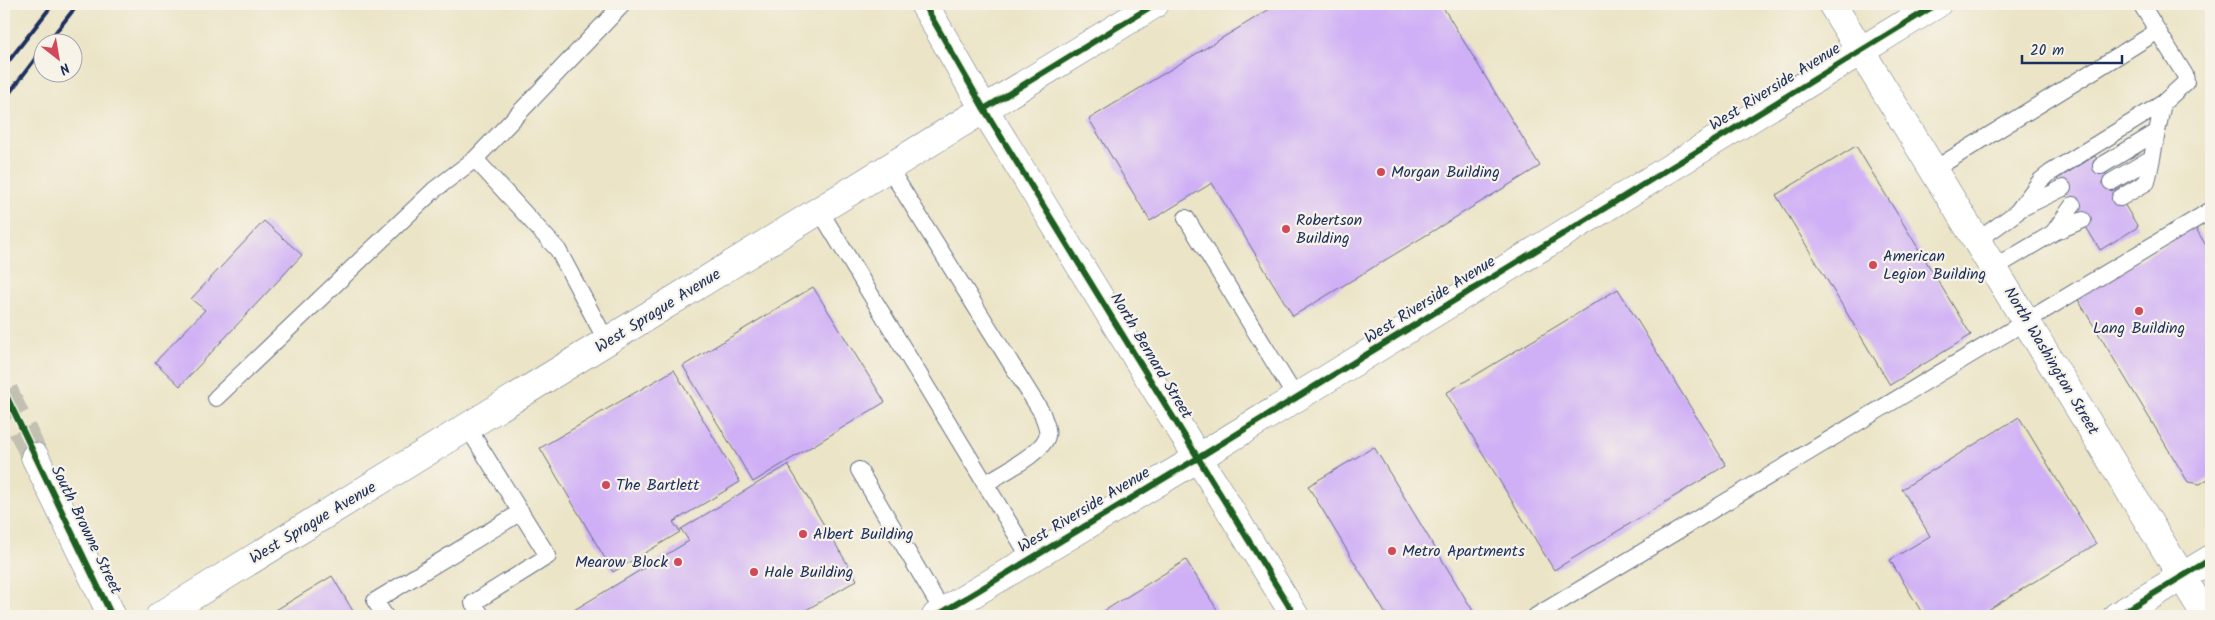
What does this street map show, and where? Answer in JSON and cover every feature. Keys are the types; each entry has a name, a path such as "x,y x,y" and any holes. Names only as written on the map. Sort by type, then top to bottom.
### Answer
{"main road":[{"name":"North Bernard Street","path":"924,4 984,109 1295,616"},
{"name":"West Sprague Avenue","path":"160,616 1155,4"},
{"name":"North Washington Street","path":"1832,4 2206,616"},
{"name":"West Riverside Avenue","path":"940,614 1198,458 1937,4"},
{"name":"South Browne Street","path":"35,456 112,616"},
{"path":"2118,616 2211,558"}],"lane":[{"path":"216,398 434,190 475,158 623,4"},
{"path":"2020,209 2042,180 2050,173 2163,102 2186,82 2185,75 2141,4"},
{"path":"1933,170 2158,31"},
{"path":"2120,198 2147,182 2163,102"},
{"path":"2101,166 2158,132"},
{"path":"475,158 558,250 607,342"},
{"path":"2111,182 2152,158"},
{"path":"889,168 1042,413 1047,429 1047,436 1043,445 985,484"},
{"path":"1977,241 2020,209 2063,188"},
{"path":"2053,233 2073,205"},
{"path":"820,210 1031,559"},
{"path":"1536,616 2211,210"},
{"path":"1186,218 1296,398"},
{"path":"1994,268 2053,233 2082,220"},
{"path":"468,428 548,556 473,603 482,616"},
{"path":"859,470 940,614"},
{"path":"385,616 375,600 521,512"}],"building":[{"path":"1278,4 1441,4 1540,166 1293,316 1212,183 1150,221 1089,119"},
{"name":"American Legion Building","path":"1856,146 1971,335 1890,385 1776,195"},
{"path":"2095,156 2138,227 2100,250 2057,179"},
{"path":"264,221 302,255 180,386 155,362 205,310 191,299"},
{"path":"2195,227 2211,254 2211,477 2200,484 2188,482 2077,298"},
{"path":"813,287 885,402 753,482 683,366"},
{"path":"1618,289 1726,465 1554,570 1446,393"},
{"path":"674,370 740,482 673,522 680,532 613,572 540,448"},
{"path":"2019,417 2096,544 1978,616 1924,616 1890,560 1930,536 1902,489"},
{"name":"Metro Apartments","path":"1374,447 1476,616 1387,616 1308,486"},
{"path":"788,465 857,580 796,616 564,616 689,541 681,529"},
{"path":"1186,560 1221,616 1096,616"},
{"path":"332,576 356,616 266,616"}],"tunnel":[{"path":"4,391 35,457"}],"railway":[{"path":"4,67 53,4"},
{"path":"56,32 78,4"},
{"path":"4,100 32,63"}],"cycle path":[{"path":"924,4 984,109 1295,616"},
{"path":"984,109 1155,4"},
{"path":"936,616 1198,458 1937,4"},
{"path":"4,391 112,616"},
{"path":"2117,616 2211,559"}],"place":[{"name":"Morgan Building","path":"1381,172"},
{"name":"Robertson Building","path":"1286,229"},
{"name":"American Legion Building","path":"1873,265"},
{"name":"Lang Building","path":"2139,311"},
{"name":"The Bartlett","path":"606,485"},
{"name":"Albert Building","path":"803,534"},
{"name":"Metro Apartments","path":"1392,551"},
{"name":"Mearow Block","path":"678,562"},
{"name":"Hale Building","path":"754,572"}]}
